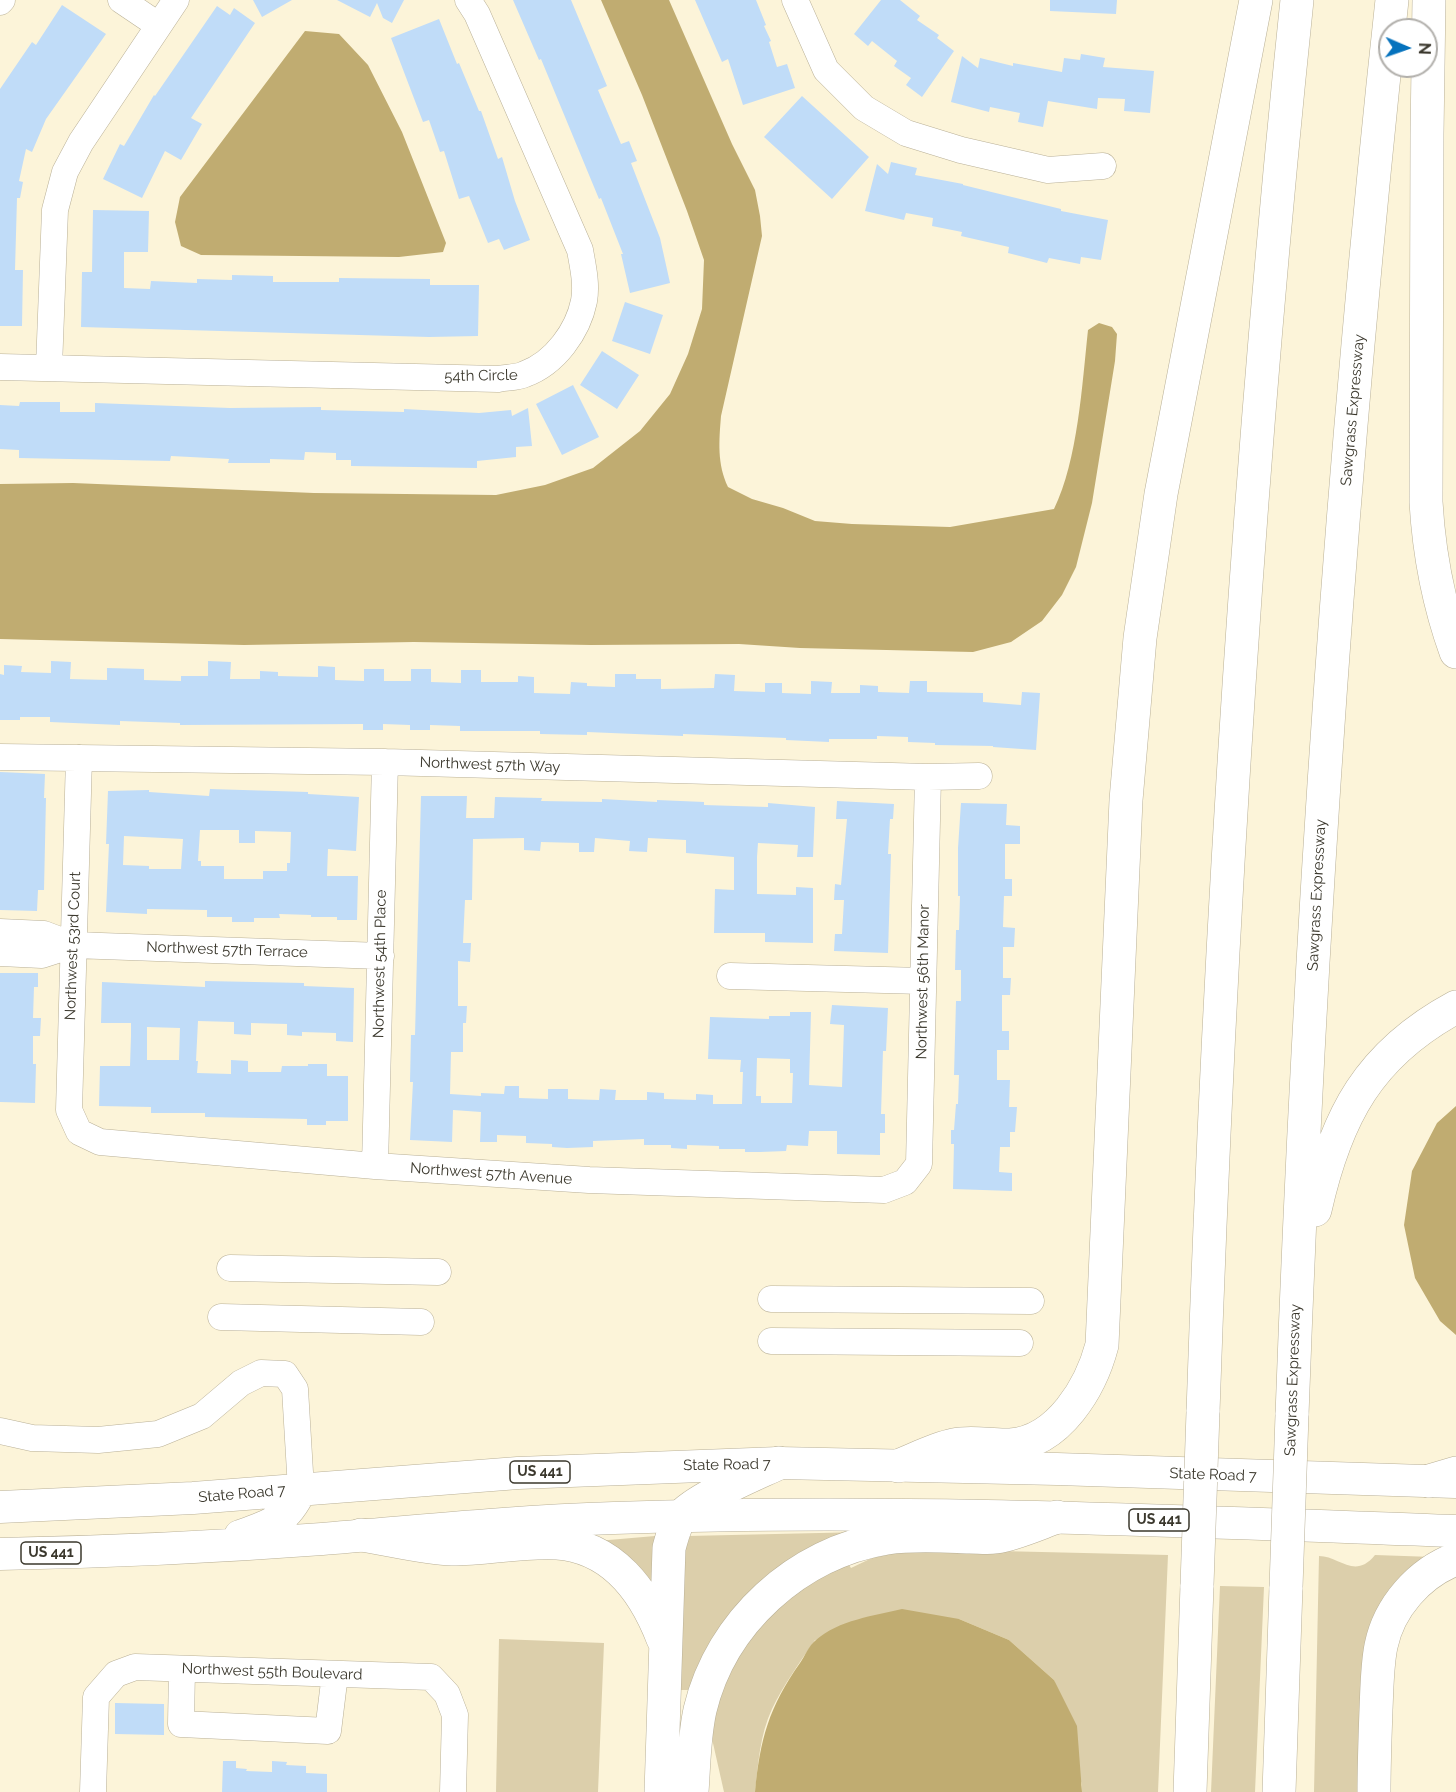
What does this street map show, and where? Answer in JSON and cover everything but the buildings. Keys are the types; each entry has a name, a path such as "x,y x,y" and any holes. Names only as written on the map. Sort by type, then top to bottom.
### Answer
{"highway":[{"path":"898,1466 956,1444 1020,1444 1039,1436 1059,1421 1078,1400 1093,1374 1102,1345 1123,846 1140,638 1161,494 1256,0"},
{"path":"1190,1792 1219,1010 1242,632 1263,362 1297,0"},
{"name":"Sawgrass Expressway","path":"1279,1792 1296,1297 1331,675 1357,355 1392,0"},
{"path":"1429,0 1426,502 1434,579 1456,652"},
{"path":"1296,1297 1325,1169 1346,1114 1366,1083 1390,1055 1421,1028 1456,1007"},
{"path":"661,1792 669,1548 674,1530 681,1516 703,1500 779,1464"},
{"path":"692,1792 696,1730 713,1670 721,1653 743,1621 769,1594 821,1560 867,1543 906,1536 997,1537 1057,1517"},
{"path":"361,1535 450,1549 557,1543 586,1550 613,1564 638,1589 650,1609 666,1648"},
{"path":"1374,1792 1378,1667 1380,1647 1387,1625 1400,1603 1417,1584 1456,1559"},
{"path":"1184,1792 1192,1731"}],"main road":[{"name":"State Road 7","path":"0,1507 193,1498 518,1473 779,1464 1447,1479"},
{"path":"211,1546 272,1524 293,1507 301,1489"},
{"name":"US 441","path":"0,1554 211,1546 528,1523 681,1516 886,1513 1456,1531"}],"street":[{"path":"121,0 158,25"},
{"path":"49,367 55,210 64,172 81,142 176,0"},
{"name":"54th Circle","path":"0,366 498,379 524,375 544,365 563,344 577,321 584,300 585,276 580,250 477,14 468,0"},
{"path":"795,0 826,70 864,108 906,133 961,150 1047,170 1103,166"},
{"name":"Northwest 57th Way","path":"0,757 385,762 928,777 979,776"},
{"name":"Northwest 53rd Court","path":"79,758 69,1110 79,1132"},
{"name":"Northwest 54th Place","path":"375,1166 385,762"},
{"name":"Northwest 56th Manor","path":"905,1182 919,1164 928,777"},
{"name":"Northwest 57th Terrace","path":"0,932 44,934 73,945 381,956"},
{"name":"Northwest 57th Terrace","path":"0,953 42,955 73,945"},
{"path":"730,976 923,981"},
{"name":"Northwest 57th Avenue","path":"79,1132 100,1142 375,1166 589,1180 872,1190 884,1190 905,1182"},
{"path":"230,1268 438,1272"},
{"path":"771,1299 1031,1301"},
{"path":"221,1317 421,1322"},
{"path":"771,1341 1020,1343"},
{"path":"0,1431 32,1438 98,1440 158,1434 202,1416 241,1383 261,1373 285,1374 295,1389 301,1489"},
{"name":"Northwest 55th Boulevard","path":"93,1792 96,1697 116,1674 135,1667 431,1677 447,1694 455,1715 453,1792"},
{"path":"182,1669 180,1724 328,1731 335,1674"}],"shaded area":[{"path":"601,0 669,0 732,144 755,190 762,236 721,416 720,461 728,487 752,499 815,521 852,524 950,527 1054,509 1069,468 1074,445 1088,330 1099,323 1112,327 1117,334 1115,361 1092,503 1076,567 1062,595 1042,621 1011,642 973,652 800,648 739,644 591,645 414,642 244,645 0,639 0,484 73,483 314,493 496,495 545,485 593,468 640,431 670,394 688,354 702,309 704,260 642,95"},
{"path":"305,31 339,34 368,65 402,132 446,243 443,252 399,257 201,255 181,246 175,222 180,197"},
{"path":"1456,1106 1456,1335 1440,1321 1415,1278 1404,1225 1412,1171 1437,1123"},
{"path":"863,1532 853,1538 691,1690 675,1690 680,1566 688,1536"},
{"path":"655,1536 654,1592 597,1541"},
{"path":"915,1549 1168,1555 1158,1792 1082,1792 1054,1680 1009,1640 959,1619 815,1640 787,1682 768,1719 760,1750 755,1792 724,1792 708,1721 717,1683 766,1608 846,1560 851,1568 872,1558"},
{"path":"1375,1555 1433,1557 1400,1588 1368,1792 1314,1792 1319,1556 1347,1565 1361,1566"},
{"path":"1220,1586 1264,1587 1255,1792 1211,1792"},
{"path":"902,1609 959,1619 1009,1640 1054,1680 1077,1726 1082,1792 755,1792 763,1739 773,1709 811,1645 825,1633 846,1623"},
{"path":"499,1639 604,1643 598,1792 496,1792"}]}
